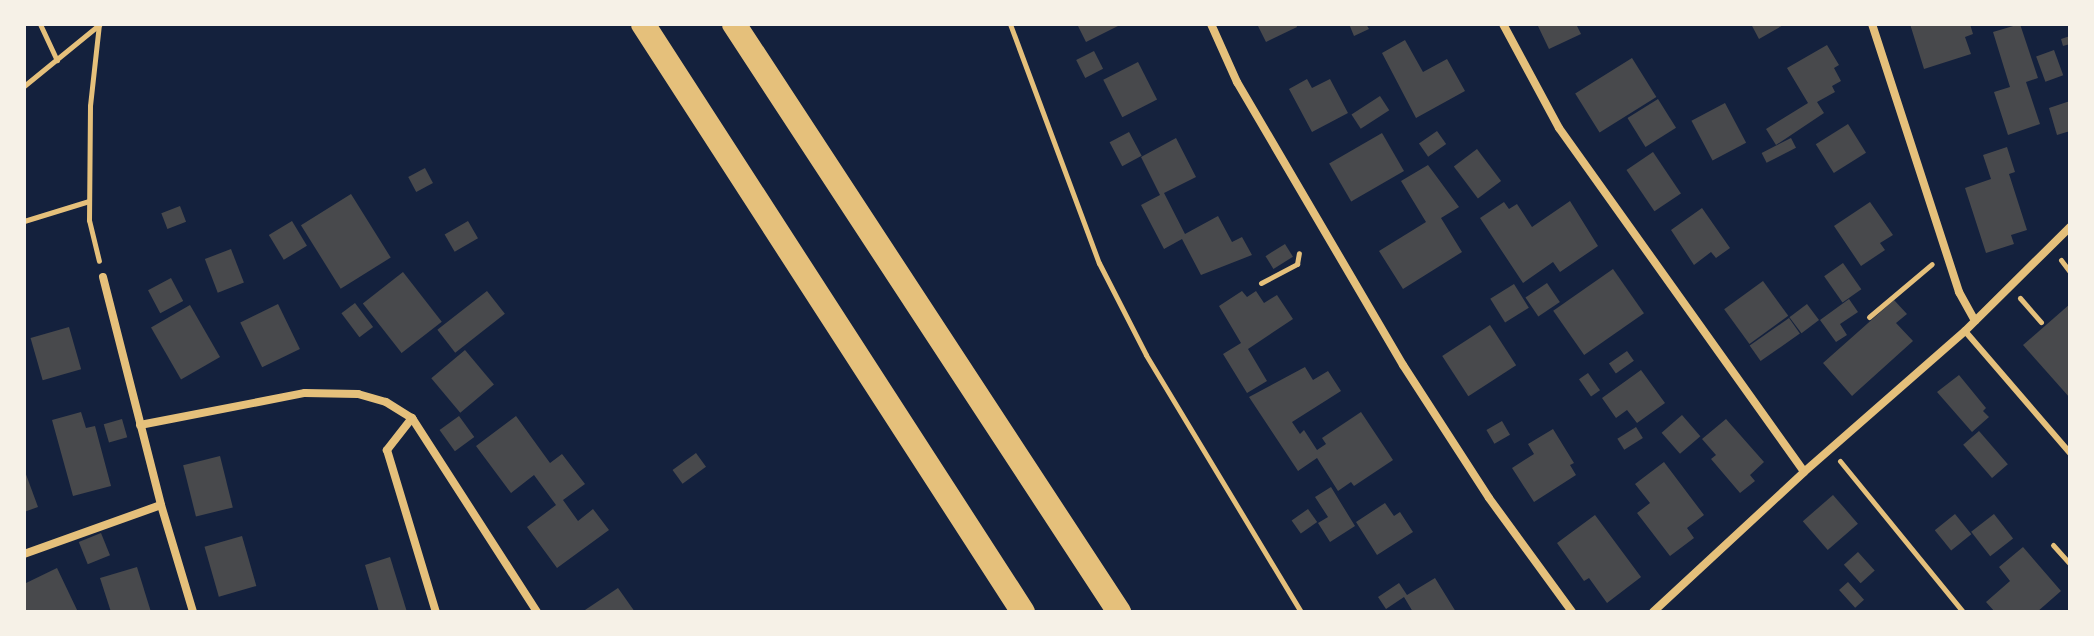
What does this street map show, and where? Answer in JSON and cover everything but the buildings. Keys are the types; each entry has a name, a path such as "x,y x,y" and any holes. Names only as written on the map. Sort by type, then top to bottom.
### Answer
{"highway":[{"path":"643,24 1023,612"},
{"path":"734,24 1119,612"}],"street":[{"path":"1211,24 1242,91 1407,372 1489,498 1572,612"},
{"path":"1503,24 1559,128 1804,472"},
{"path":"1872,24 1959,292 1975,321"},
{"path":"1653,612 1804,472 1965,331 2070,227"},
{"path":"103,277 161,505 193,612"},
{"path":"140,425 305,393 332,392 386,402 412,418 537,612"},
{"path":"412,418 387,450 436,612"},
{"path":"24,554 161,505"}],"lane":[{"path":"1965,331 2070,453"}],"path":[{"path":"40,24 57,60"},
{"path":"24,86 99,24"},
{"path":"99,24 90,106 89,220 103,277"},
{"path":"1010,24 1099,263 1146,355 1301,612"},
{"path":"24,221 89,201"},
{"path":"1869,317 1946,252"},
{"path":"1261,283 1297,264 1299,253"},
{"path":"2010,286 2041,322"},
{"path":"1831,448 1963,612"},
{"path":"2053,545 2070,564"}]}
